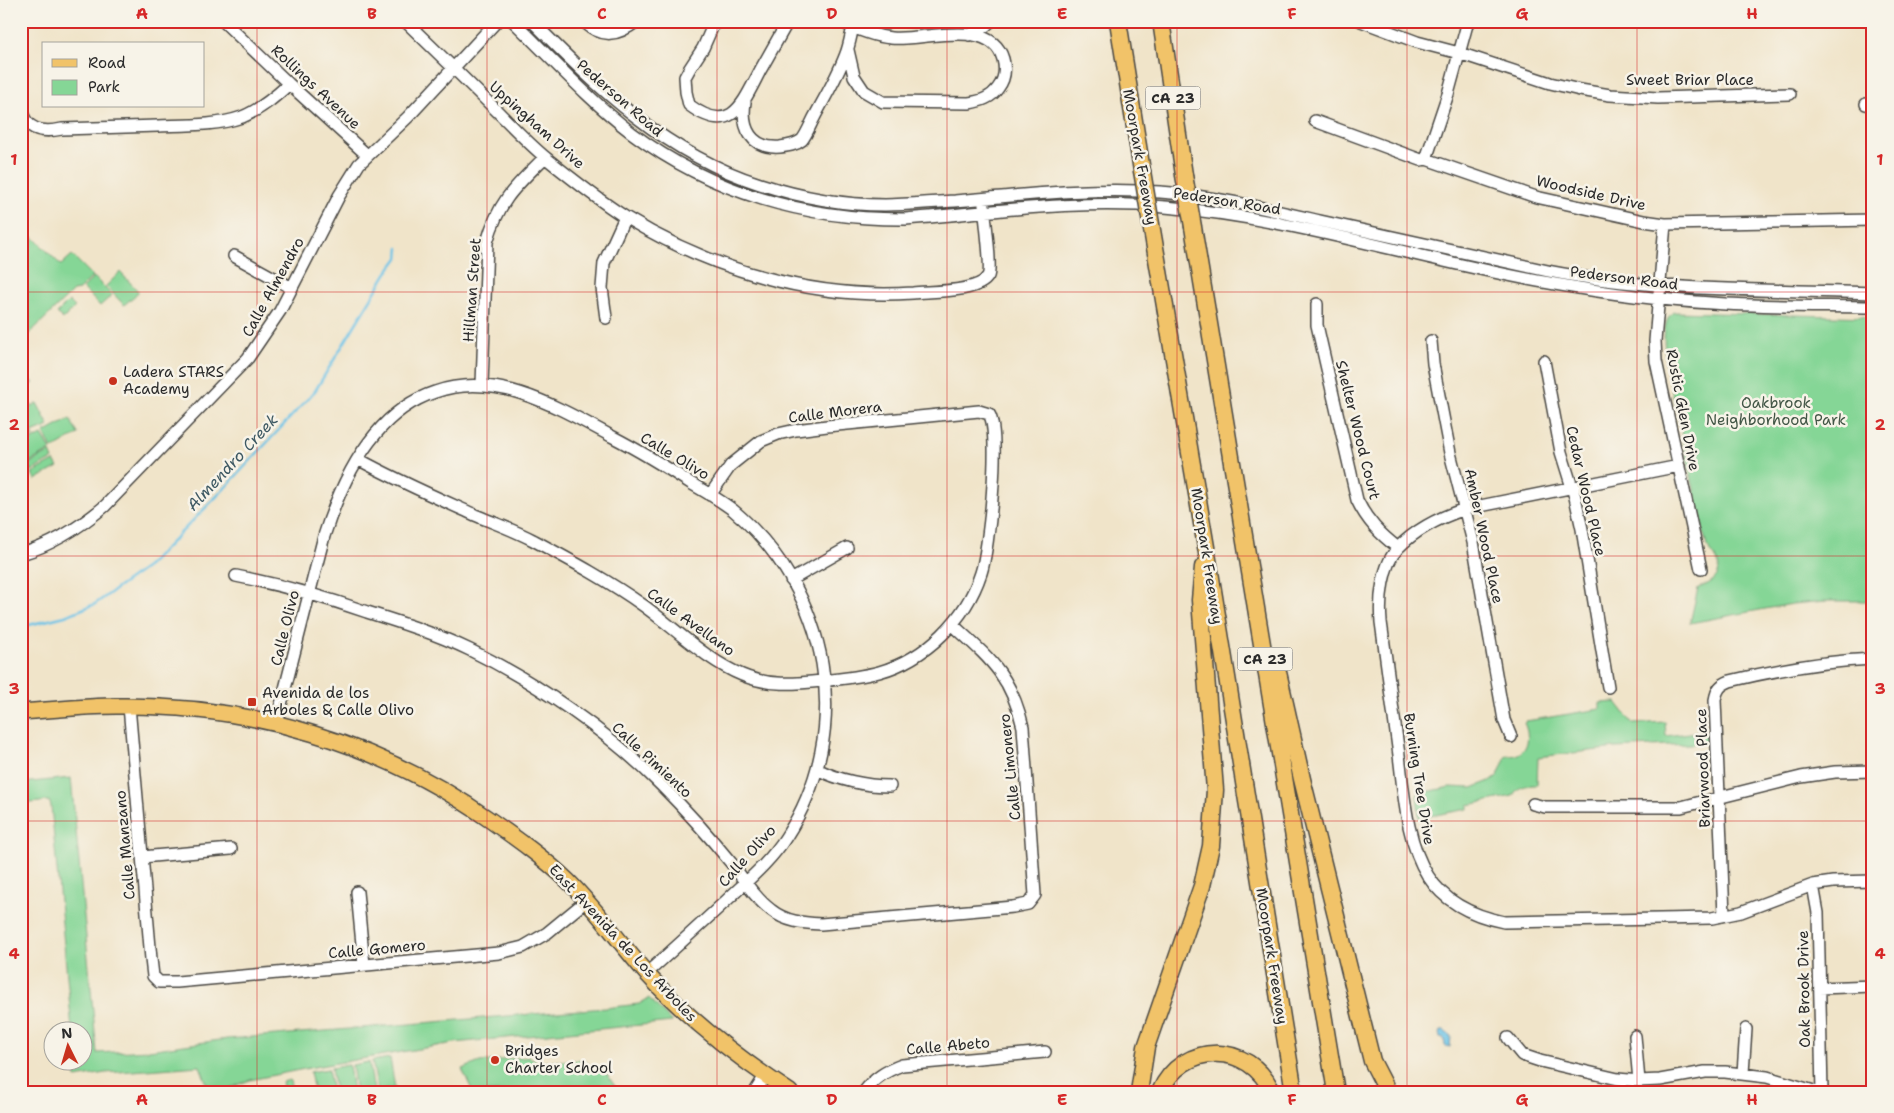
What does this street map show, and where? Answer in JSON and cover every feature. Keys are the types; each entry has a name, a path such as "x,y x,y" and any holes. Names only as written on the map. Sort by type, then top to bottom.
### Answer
{"highway":[{"name":"Moorpark Freeway","path":"1118,21 1206,547 1294,1092"},
{"name":"CA 23","path":"1161,21 1184,175 1336,1092"},
{"path":"1235,484 1300,770 1372,1061 1388,1092"},
{"path":"1138,1092 1146,1047 1202,886 1211,846 1215,790 1200,600 1206,547"},
{"path":"1312,942 1347,1092"},
{"path":"1160,1092 1170,1074 1182,1064 1199,1056 1217,1054 1236,1057 1250,1064 1262,1075 1272,1092"}],"main road":[{"name":"East Avenida de Los Arboles","path":"21,712 129,706 213,712 309,732 370,753 420,776 455,795 537,853 586,901 647,974 670,997 720,1043 790,1092"}],"street":[{"name":"Rollings Avenue","path":"223,21 288,84 367,155"},
{"name":"Uppingham Drive","path":"405,21 544,156 596,197 625,217 674,243 732,268 784,282 836,292 879,294 970,288 981,284 988,276 990,263 986,242 983,198"},
{"name":"Calle Almendro","path":"21,554 62,537 105,506 248,358 269,329 352,174 367,155 396,129 497,21"},
{"name":"Pederson Road","path":"513,21 631,132 677,162 707,178 736,190 773,203 818,213 848,217 906,219 1080,204 1167,207 1227,214 1316,231 1554,284 1658,299 1712,304 1873,307"},
{"name":"Pederson Road","path":"532,21 636,118 684,150 735,175 795,194 858,204 893,205 1104,190 1162,192 1249,205 1551,271 1660,286 1873,293"},
{"path":"584,21 590,28 606,34 621,32 637,21"},
{"path":"715,21 703,48 685,77 688,104 699,112 715,118 737,110 745,102"},
{"path":"788,21 745,102 743,116 748,133 758,142 774,147 791,146 802,140 838,73 848,50 854,24"},
{"path":"840,21 854,24 894,39 936,34 969,35 989,41 1001,51 1005,76 997,90 989,98 968,103 882,102 864,91 854,76 848,50"},
{"path":"969,35 991,21"},
{"name":"Sweet Briar Place","path":"1361,21 1417,42 1459,53 1550,83 1610,95 1658,98 1790,94"},
{"path":"1426,160 1448,94 1468,21"},
{"path":"21,109 27,123 39,130 45,131 219,122 242,117 254,112 274,98 288,84"},
{"name":"Woodside Drive","path":"1315,121 1421,160 1536,196 1644,221 1665,224 1873,220"},
{"name":"Hillman Street","path":"482,385 487,242 491,228 504,200 544,156"},
{"path":"606,318 602,288 604,262 625,217"},
{"name":"Rustic Glen Drive","path":"1665,224 1655,341 1656,361 1701,569"},
{"path":"234,256 292,288"},
{"name":"Shelter Wood Court","path":"1317,304 1317,325 1357,500 1373,527 1398,548"},
{"name":"Amber Wood Place","path":"1431,341 1433,364 1450,453 1473,542 1504,720 1511,737"},
{"name":"Cedar Wood Place","path":"1544,361 1561,452 1582,529 1608,686"},
{"name":"Calle Olivo","path":"276,724 328,524 345,484 358,459 378,430 399,411 416,400 444,389 462,386 482,385 505,388 525,394 570,414 630,446 710,494 732,510 762,541 791,580 803,602 814,629 825,681 825,726 817,769 802,809 787,836 746,883 647,974"},
{"name":"Calle Morera","path":"710,494 731,465 761,441 778,434 828,426 979,411 988,414"},
{"name":"Calle Avellano","path":"358,459 402,483 530,538 643,605 725,667 756,681 774,683 825,681 847,679 880,672 904,662 929,646 952,624 966,605 981,573 988,544 994,444 994,428 988,414"},
{"name":"Burning Tree Drive","path":"1679,466 1465,509 1430,524 1398,548 1391,559 1383,582 1380,603 1381,622 1404,796 1412,839 1421,864 1437,888 1451,901 1467,911 1485,918 1504,922 1712,918 1740,912 1813,886 1833,882 1873,881"},
{"path":"791,580 847,548"},
{"name":"Calle Pimiento","path":"236,576 309,592 444,639 486,658 531,684 594,727 651,775 706,834 758,898 771,910 787,919 801,923 821,924 1013,908 1032,901"},
{"name":"Calle Limonero","path":"952,624 990,660 1008,683 1018,704 1023,727 1035,878 1035,895 1032,901"},
{"name":"Briarwood Place","path":"1724,916 1715,700 1717,690 1722,684 1738,679 1800,666 1832,661 1873,659"},
{"name":"Calle Manzano","path":"129,706 151,959 156,980"},
{"path":"817,769 825,773 874,786 890,786"},
{"path":"1533,804 1546,807 1681,807 1801,777 1835,772 1873,771"},
{"path":"142,857 231,849"},
{"name":"Oak Brook Drive","path":"1813,886 1818,913 1822,1092"},
{"path":"357,892 364,965"},
{"name":"Calle Gomero","path":"156,980 159,982 177,982 499,953 523,947 547,933 586,901"},
{"path":"1820,988 1873,986"},
{"path":"1743,1073 1746,1029"},
{"path":"1635,1036 1639,1081"},
{"path":"1508,1038 1522,1055 1618,1079 1660,1080 1705,1072 1743,1073 1767,1077 1817,1092"},
{"name":"Calle Abeto","path":"864,1092 870,1082 888,1070 902,1065 1045,1052"},
{"path":"755,1092 765,1076"}],"green space":[{"path":"30,234 61,265 72,255 93,276 79,290 73,291 28,335 21,349 21,243"},
{"path":"120,272 139,292 124,305 106,286"},
{"path":"94,277 112,295 100,306 83,288"},
{"path":"69,301 75,307 63,319 57,313"},
{"name":"Oakbrook Neighborhood Park","path":"1673,312 1873,317 1873,601 1826,601 1792,604 1690,623 1698,588 1706,585 1717,576 1719,566 1717,560 1707,547 1666,365 1665,330 1666,323"},
{"path":"21,362 27,375 34,383 21,392"},
{"path":"21,392 32,406 37,403 49,426 32,433 34,436 21,443"},
{"path":"70,419 78,434 52,449 44,433"},
{"path":"42,435 51,450 24,465 21,459 21,446"},
{"path":"50,452 53,459 31,471 27,465"},
{"path":"54,461 58,467 35,480 32,473"},
{"path":"1616,702 1633,724 1665,722 1666,736 1706,731 1706,743 1616,748 1538,757 1537,785 1520,788 1513,796 1468,805 1468,809 1419,818 1417,794 1450,787 1472,788 1497,778 1506,756 1517,755 1525,748 1527,731 1524,723 1526,721 1600,709 1600,703"},
{"path":"71,778 97,1053 149,1050 227,1039 605,1008 639,1004 649,998 672,1022 454,1043 250,1080 220,1092 210,1092 200,1066 105,1073 76,1078 75,1070 92,1070 92,1020 71,1020 51,806 49,801 21,804 21,783"},
{"path":"529,1057 539,1062 585,1060 594,1070 606,1073 619,1092 473,1092 462,1069 480,1062"},
{"path":"390,1058 395,1088 378,1091 372,1061"},
{"path":"369,1062 374,1091 356,1092 352,1065"},
{"path":"349,1065 353,1092 335,1092 331,1068"},
{"path":"328,1069 332,1092 314,1092 310,1072"},
{"path":"290,1080 292,1092 284,1092 282,1082"}],"water":[{"path":"1441,1031 1451,1036 1450,1047 1445,1046 1444,1039 1440,1038 1439,1033"}],"waterway":[{"name":"Almendro Creek","path":"21,627 65,616 95,604 148,566 224,489 315,391 386,274 398,258 399,248"}],"place":[{"name":"Ladera STARS Academy","path":"113,381"},
{"name":"Avenida de los Arboles & Calle Olivo","path":"252,702"},
{"name":"Bridges Charter School","path":"495,1060"}]}
